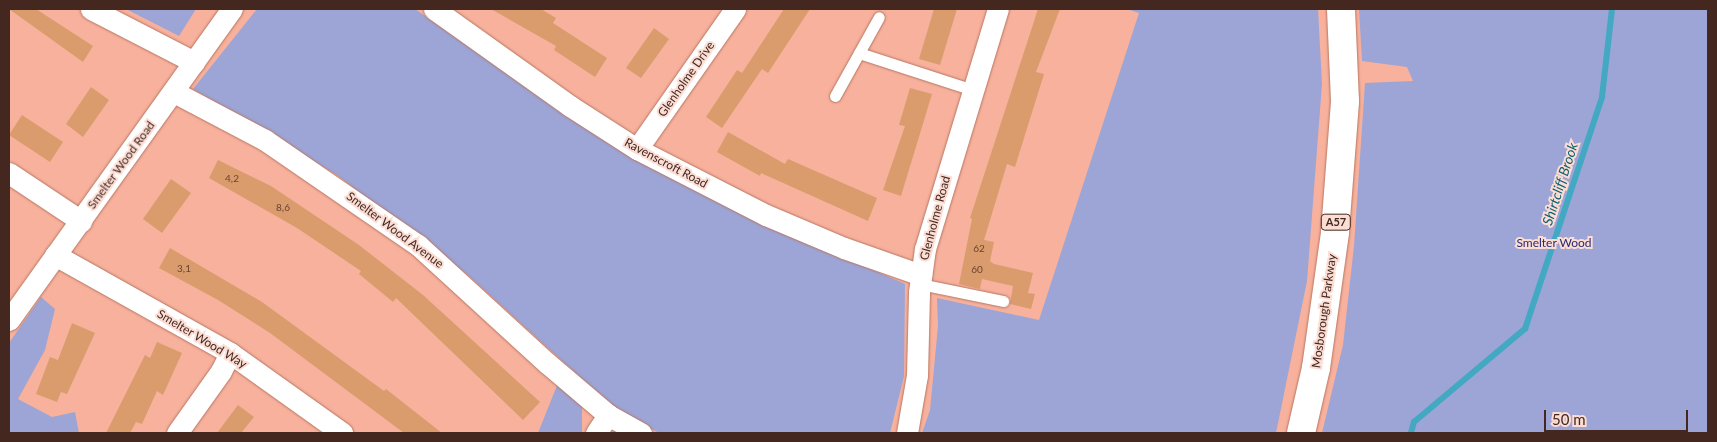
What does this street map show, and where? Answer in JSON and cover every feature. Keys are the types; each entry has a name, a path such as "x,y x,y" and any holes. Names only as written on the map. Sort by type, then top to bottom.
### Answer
{"highway":[{"name":"Mosborough Parkway","path":"1301,433 1316,368 1336,232 1345,101 1341,9"}],"street":[{"path":"91,9 194,62"},
{"name":"Smelter Wood Road","path":"9,320 232,9"},
{"name":"Ravenscroft Road","path":"434,9 570,106 637,149 766,215 920,280"},
{"name":"Glenholme Drive","path":"637,149 735,9"},
{"name":"Glenholme Road","path":"906,433 917,375 920,280 932,223 998,9"},
{"name":"Smelter Wood Avenue","path":"174,92 273,145 418,244 608,415 640,433"},
{"path":"9,173 81,221"},
{"name":"Smelter Wood Way","path":"55,255 230,353 342,433"},
{"path":"177,433 221,371 230,353"},
{"path":"596,433 608,415"}],"lane":[{"path":"835,96 879,17"},
{"path":"859,53 973,90"},
{"path":"920,280 1003,301"}],"green space":[{"path":"126,9 196,9 179,36"},
{"path":"257,9 415,9 572,118 732,208 905,284 904,376 890,433 659,433 616,410 469,276 337,175 193,89"},
{"path":"1127,9 1318,9 1322,84 1307,281 1276,433 922,433 930,410 938,326 937,298 1039,320 1139,13"},
{"name":"Smelter Wood","path":"1359,9 1708,9 1708,433 1322,433 1343,345 1354,246 1365,83 1413,81 1407,67 1362,61"},
{"path":"41,297 55,309 45,350 18,399 52,417 75,412 79,433 9,433 9,343"},
{"path":"558,383 582,407 582,433 538,433"}],"building":[{"path":"9,9 36,9 93,46 83,62"},
{"path":"491,9 541,9 556,18 553,23 607,58 595,77 554,50 556,46"},
{"path":"784,9 810,9 768,73 762,69 722,128 706,117 737,70 742,73"},
{"path":"934,9 957,9 940,65 919,59"},
{"path":"1038,9 1060,9 1036,72 1044,74 1015,167 1007,164 984,240 994,242 990,261 994,264 1033,273 1028,293 1035,294 1031,309 1010,304 1013,286 982,279 980,289 959,284 972,219 970,218"},
{"path":"654,28 669,39 641,78 626,68"},
{"path":"91,87 109,100 83,137 66,124"},
{"path":"910,88 932,94 901,196 883,190 905,126 899,125"},
{"path":"22,115 63,142 50,162 9,135"},
{"path":"728,132 785,164 788,159 877,198 868,221 761,173 760,176 717,152"},
{"path":"218,160 271,186 359,245 423,295 540,402 523,420 396,298 393,302 359,274 361,271 297,228 209,178"},
{"path":"171,179 191,193 162,233 143,219"},
{"path":"170,248 262,302 384,391 386,389 442,433 404,433 270,333 218,300 159,268"},
{"path":"72,323 95,333 67,394 61,392 57,402 36,394 50,357 58,360"},
{"path":"157,342 182,353 163,395 157,391 142,424 136,422 130,433 106,433 145,355 150,358"},
{"path":"238,405 254,417 241,433 217,433"}],"waterway":[{"name":"Shirtcliff Brook","path":"1411,433 1414,422 1525,329 1602,97 1612,9"}]}
